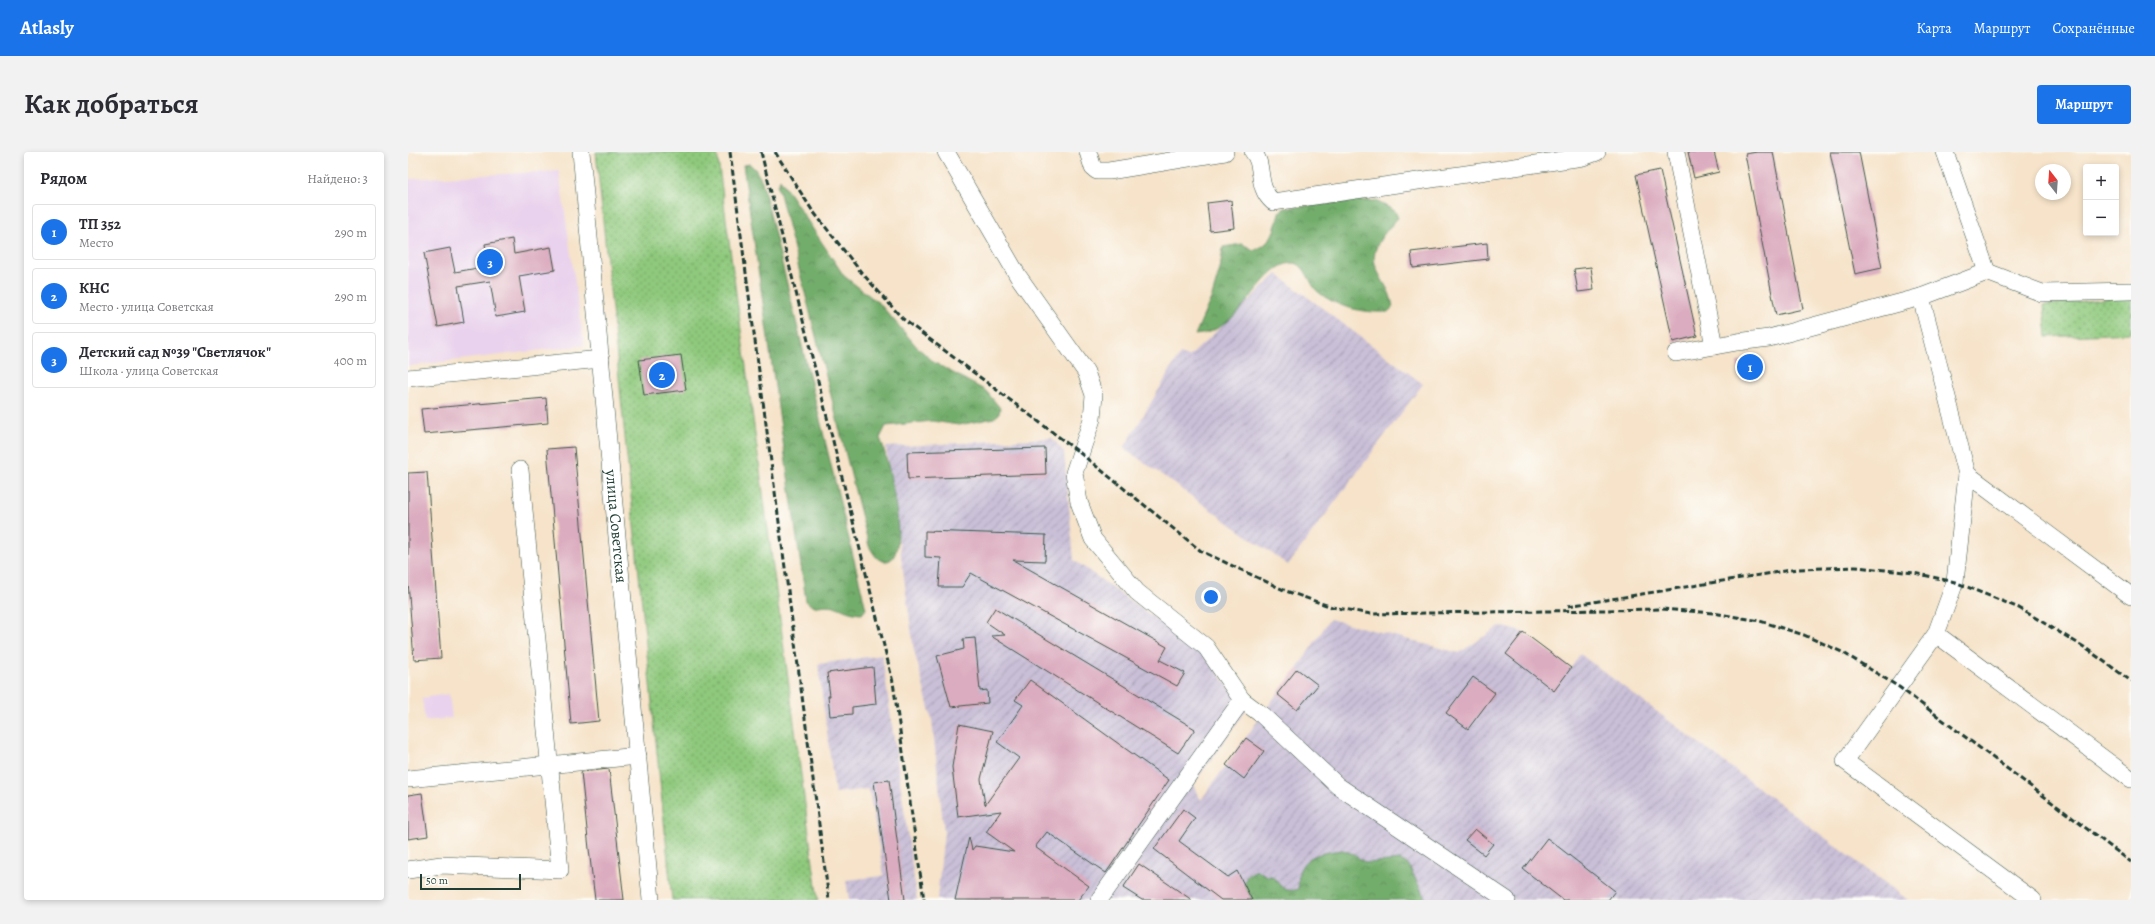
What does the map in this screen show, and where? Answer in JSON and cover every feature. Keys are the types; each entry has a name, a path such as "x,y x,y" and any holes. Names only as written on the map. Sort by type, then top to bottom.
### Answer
{"street":[{"name":"улица Советская","path":"581,152 651,900"},
{"path":"946,152 1018,276 1086,372 1094,395 1092,419 1074,473 1079,502 1093,539 1137,592 1206,647 1242,700 1262,715 1338,786 1507,900"},
{"path":"1088,152 1093,168 1097,171 1109,171 1225,152"},
{"path":"1253,152 1257,160 1263,188 1266,195 1273,202 1583,157 1597,152"},
{"path":"1676,152 1714,346"},
{"path":"1945,152 1987,272"},
{"path":"1676,353 1769,338 1921,297 1987,272 2042,292 2131,290"},
{"path":"1921,297 1967,474 1955,582 1936,634 1845,761 2033,900"},
{"path":"408,378 601,359"},
{"path":"408,870 441,865 560,870 520,470"},
{"path":"1967,474 2131,596"},
{"path":"1936,634 2131,778"},
{"path":"1099,900 1242,700"},
{"path":"408,779 638,756"}],"shaded area":[{"path":"559,171 584,345 408,366 408,179"},
{"path":"1277,274 1423,384 1288,565 1124,448 1180,354 1189,357"},
{"path":"1052,438 1064,452 1074,560 1204,654 1246,710 1193,785 1201,800 1277,694 1297,669 1330,619 1459,653 1500,626 1523,632 1571,668 1580,654 1908,900 937,900 944,832 932,720 914,650 886,447"},
{"path":"882,655 917,900 849,900 846,880 884,876 869,789 835,793 818,664"},
{"path":"449,694 452,718 425,721 422,698"}],"green space":[{"path":"596,152 717,152 818,900 672,900"},
{"path":"750,164 755,169 762,181 866,609 862,614 848,612 829,605 813,607 806,601 743,165"},
{"path":"780,179 844,276 880,304 917,347 935,363 986,391 1000,408 999,414 994,418 959,425 932,421 886,426 880,438 892,483 898,525 897,543 894,556 887,561 878,559 869,546 778,186"},
{"path":"1361,200 1376,201 1395,211 1398,218 1380,240 1374,260 1392,300 1393,307 1388,312 1369,312 1333,302 1317,291 1304,269 1292,263 1280,267 1270,275 1226,323 1212,331 1195,335 1212,296 1220,269 1223,247 1242,244 1254,250 1260,248 1269,240 1275,229 1279,212 1285,208"},
{"path":"2131,296 2131,333 2047,337 2044,305"},
{"path":"1343,850 1353,854 1366,863 1400,860 1408,864 1426,900 1252,900 1244,885 1247,875 1257,870 1267,876 1272,876 1283,888 1290,890 1298,889 1299,873 1306,862 1316,855"}],"building":[{"path":"1688,152 1714,152 1719,172 1694,178"},
{"path":"1773,152 1803,309 1776,315 1745,154"},
{"path":"1830,152 1859,152 1882,268 1855,274"},
{"path":"1660,170 1697,336 1673,342 1636,175"},
{"path":"1231,200 1234,228 1210,231 1207,203"},
{"path":"512,239 514,254 551,247 555,270 519,276 525,312 496,317 490,281 458,286 464,322 438,327 424,253 450,248 455,272 489,266 485,244"},
{"path":"1487,243 1488,259 1413,268 1411,252"},
{"path":"1591,267 1594,290 1578,292 1574,269"},
{"path":"681,355 686,390 644,395 639,360"},
{"path":"1760,358 1762,372 1740,375 1737,362"},
{"path":"546,398 548,423 424,434 421,409"},
{"path":"574,447 599,721 571,724 547,449"},
{"path":"1045,448 1046,474 908,479 907,452"},
{"path":"427,472 441,658 414,660 408,582 408,473"},
{"path":"925,531 1046,535 1045,561 1013,560 1167,647 1160,660 1185,673 1177,686 971,573 962,587 939,587 941,558 925,557"},
{"path":"995,608 1195,729 1178,753 991,636 1005,635 986,622"},
{"path":"1523,632 1571,668 1554,691 1506,654"},
{"path":"975,638 980,691 987,690 988,703 951,707 937,656 964,649 963,639"},
{"path":"873,667 876,704 852,707 852,714 830,716 828,696 830,696 827,673"},
{"path":"1297,669 1318,685 1297,710 1277,694"},
{"path":"1473,677 1495,693 1468,729 1446,713"},
{"path":"1030,680 1169,780 1106,873 1047,832 1035,847 1089,886 1078,900 955,900 969,837 972,850 975,846 1014,852 986,832 1001,811 958,817 952,767 959,724 993,731 981,779 985,805 1019,758 997,742 1023,705 1015,700"},
{"path":"1246,738 1264,751 1244,779 1226,765"},
{"path":"609,769 624,900 595,900 589,849 581,772"},
{"path":"889,780 905,900 891,900 874,782"},
{"path":"422,793 428,836 408,839 408,795"},
{"path":"1183,809 1195,818 1179,841 1228,877 1237,871 1252,900 1221,900 1154,849"},
{"path":"1475,829 1493,844 1484,855 1465,840"},
{"path":"1547,838 1615,891 1608,900 1563,900 1523,869"},
{"path":"1139,864 1192,900 1142,900 1123,888"}],"railway":[{"path":"730,152 829,900"},
{"path":"761,152 893,682 924,900"},
{"path":"775,152 812,210 861,272 903,319 1080,453 1201,551 1286,591 1332,607 1371,614 1662,609 1713,613 1760,621 1804,635 1842,652 1899,687 2131,862"},
{"path":"1568,606 1797,569 1856,567 1914,573 1955,582 2019,608 2084,647 2131,681"}],"place":[{"name":"Детский сад №39 \"Светлячок\"","path":"490,262"},
{"name":"ТП 352","path":"1750,367"},
{"name":"КНС","path":"662,375"}]}
